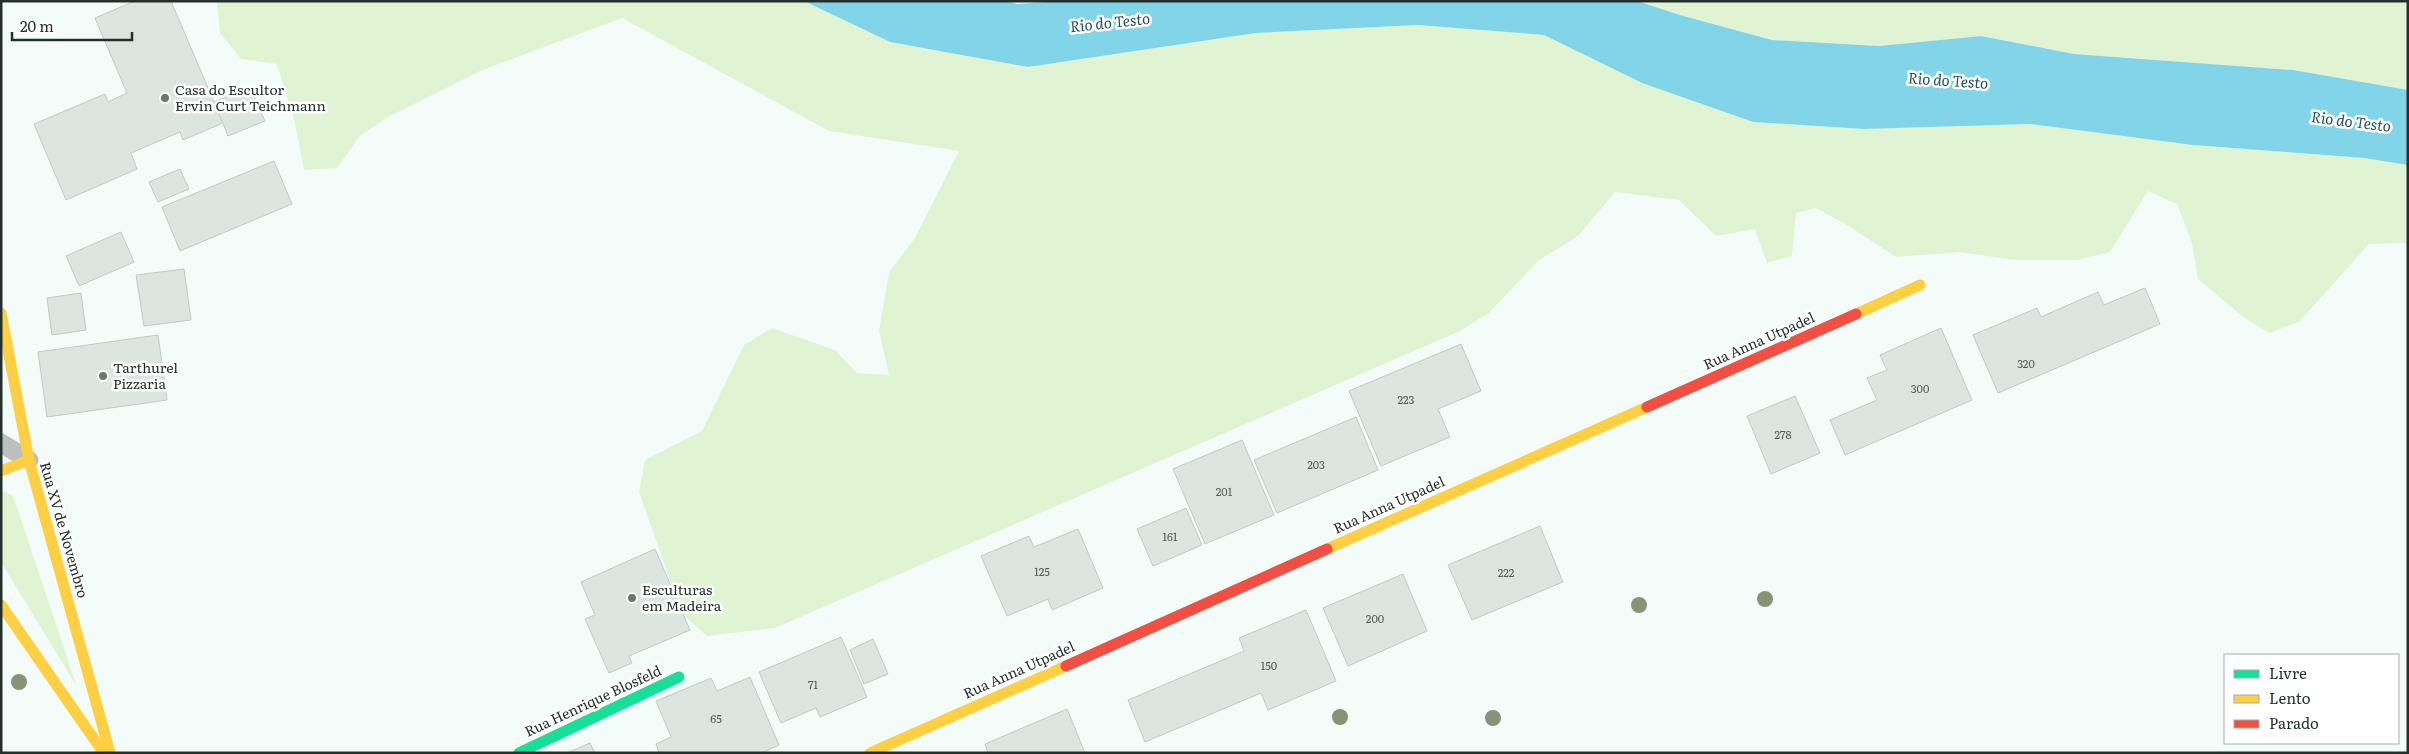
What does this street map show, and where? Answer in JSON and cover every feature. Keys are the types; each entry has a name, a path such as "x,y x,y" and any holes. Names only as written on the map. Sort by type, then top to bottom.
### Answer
{"street":[{"name":"Rua Anna Utpadel","path":"870,753 1920,286"},
{"name":"Rua XV de Novembro","path":"1,313 29,460 110,753"},
{"path":"1,471 29,460"},
{"path":"1,604 104,753"},
{"name":"Rua Henrique Blosfeld","path":"519,753 679,677"}],"lane":[{"path":"1,443 29,460"}],"green space":[{"path":"217,1 804,1 890,42 1028,67 1256,33 1418,25 1544,35 1642,83 1753,122 1864,129 2031,124 2193,145 2364,158 2408,165 2408,243 2369,244 2299,322 2269,333 2242,316 2198,279 2192,243 2177,204 2148,191 2110,252 2077,260 2015,260 1960,252 1896,257 1847,225 1816,208 1796,213 1792,256 1767,263 1755,229 1716,236 1679,200 1615,192 1578,236 1539,260 1489,313 1460,331 775,628 707,636 682,614 639,492 645,460 702,431 744,345 772,328 835,350 857,373 889,375 879,331 889,272 915,238 959,151 829,131 622,18 480,71 388,117 360,136 337,168 304,170 295,123 277,64 241,59 220,33"},
{"path":"1637,1 2408,1 2408,90 2293,70 2074,54 1981,36 1879,46 1772,40 1680,15"},
{"path":"1,490 13,496 77,687 1,562"}],"water":[{"name":"Rio do Testo","path":"804,1 1006,1 1017,4 1061,1 1637,1 1680,15 1772,40 1879,46 1981,36 2074,54 2293,70 2408,90 2408,165 2364,158 2193,145 2031,124 1864,129 1753,122 1642,83 1544,35 1418,25 1256,33 1028,67 890,42"}],"building":[{"name":"Casa do Escultor Ervin Curt Teichmann","path":"135,1 171,1 223,123 183,140 180,132 131,153 137,169 66,200 34,124 105,94 108,102 127,93 95,18"},
{"path":"250,87 265,121 228,136 214,102"},
{"path":"274,161 292,204 180,251 162,207"},
{"path":"180,169 189,189 158,202 149,182"},
{"path":"121,232 134,262 79,286 66,256"},
{"path":"184,269 191,320 144,326 136,275"},
{"path":"2145,288 2160,324 1998,393 1973,335 2037,308 2041,317 2098,292 2104,305"},
{"path":"81,293 86,330 52,335 47,298"},
{"path":"1941,328 1972,400 1845,455 1830,420 1877,400 1867,378 1887,370 1880,355"},
{"name":"Tarthurel Pizzaria","path":"158,335 167,400 47,417 38,352"},
{"path":"1461,344 1481,391 1438,409 1450,437 1381,466 1349,391"},
{"path":"1795,396 1820,453 1771,474 1747,416"},
{"path":"1356,417 1378,470 1277,513 1254,460"},
{"path":"1242,440 1274,515 1205,544 1173,469"},
{"path":"1186,508 1202,545 1153,566 1137,529"},
{"path":"1540,526 1563,582 1472,620 1448,565"},
{"path":"1078,529 1103,588 1052,610 1048,599 1007,616 981,556 1029,536 1034,547"},
{"name":"Esculturas em Madeira","path":"655,549 690,630 629,656 632,663 609,673 585,619 595,615 581,582"},
{"path":"1403,574 1427,631 1348,666 1323,608"},
{"path":"1306,610 1336,681 1268,710 1261,693 1145,742 1128,700 1244,651 1239,638"},
{"path":"841,637 867,697 820,717 816,708 781,723 759,672"},
{"path":"873,639 888,674 864,684 850,650"},
{"path":"750,677 779,745 762,753 659,753 656,744 671,737 656,701 711,678 717,691"},
{"path":"1067,709 1085,753 988,753 985,744"},
{"path":"590,743 595,753 567,753"}],"traffic: fast":[{"path":"519,753 679,677"}],"traffic: slow":[{"path":"1856,314 1920,285"},
{"path":"1,313 29,460 110,753"},
{"path":"1327,549 1647,407"},
{"path":"1,471 29,460"},
{"path":"1,605 103,752"},
{"path":"870,753 1066,666"}],"traffic: jam":[{"path":"1647,407 1856,314"},
{"path":"1066,666 1327,549"}],"place":[{"name":"Casa do Escultor Ervin Curt Teichmann","path":"165,98"},
{"name":"Tarthurel Pizzaria","path":"103,376"},
{"name":"Esculturas em Madeira","path":"632,598"}]}
